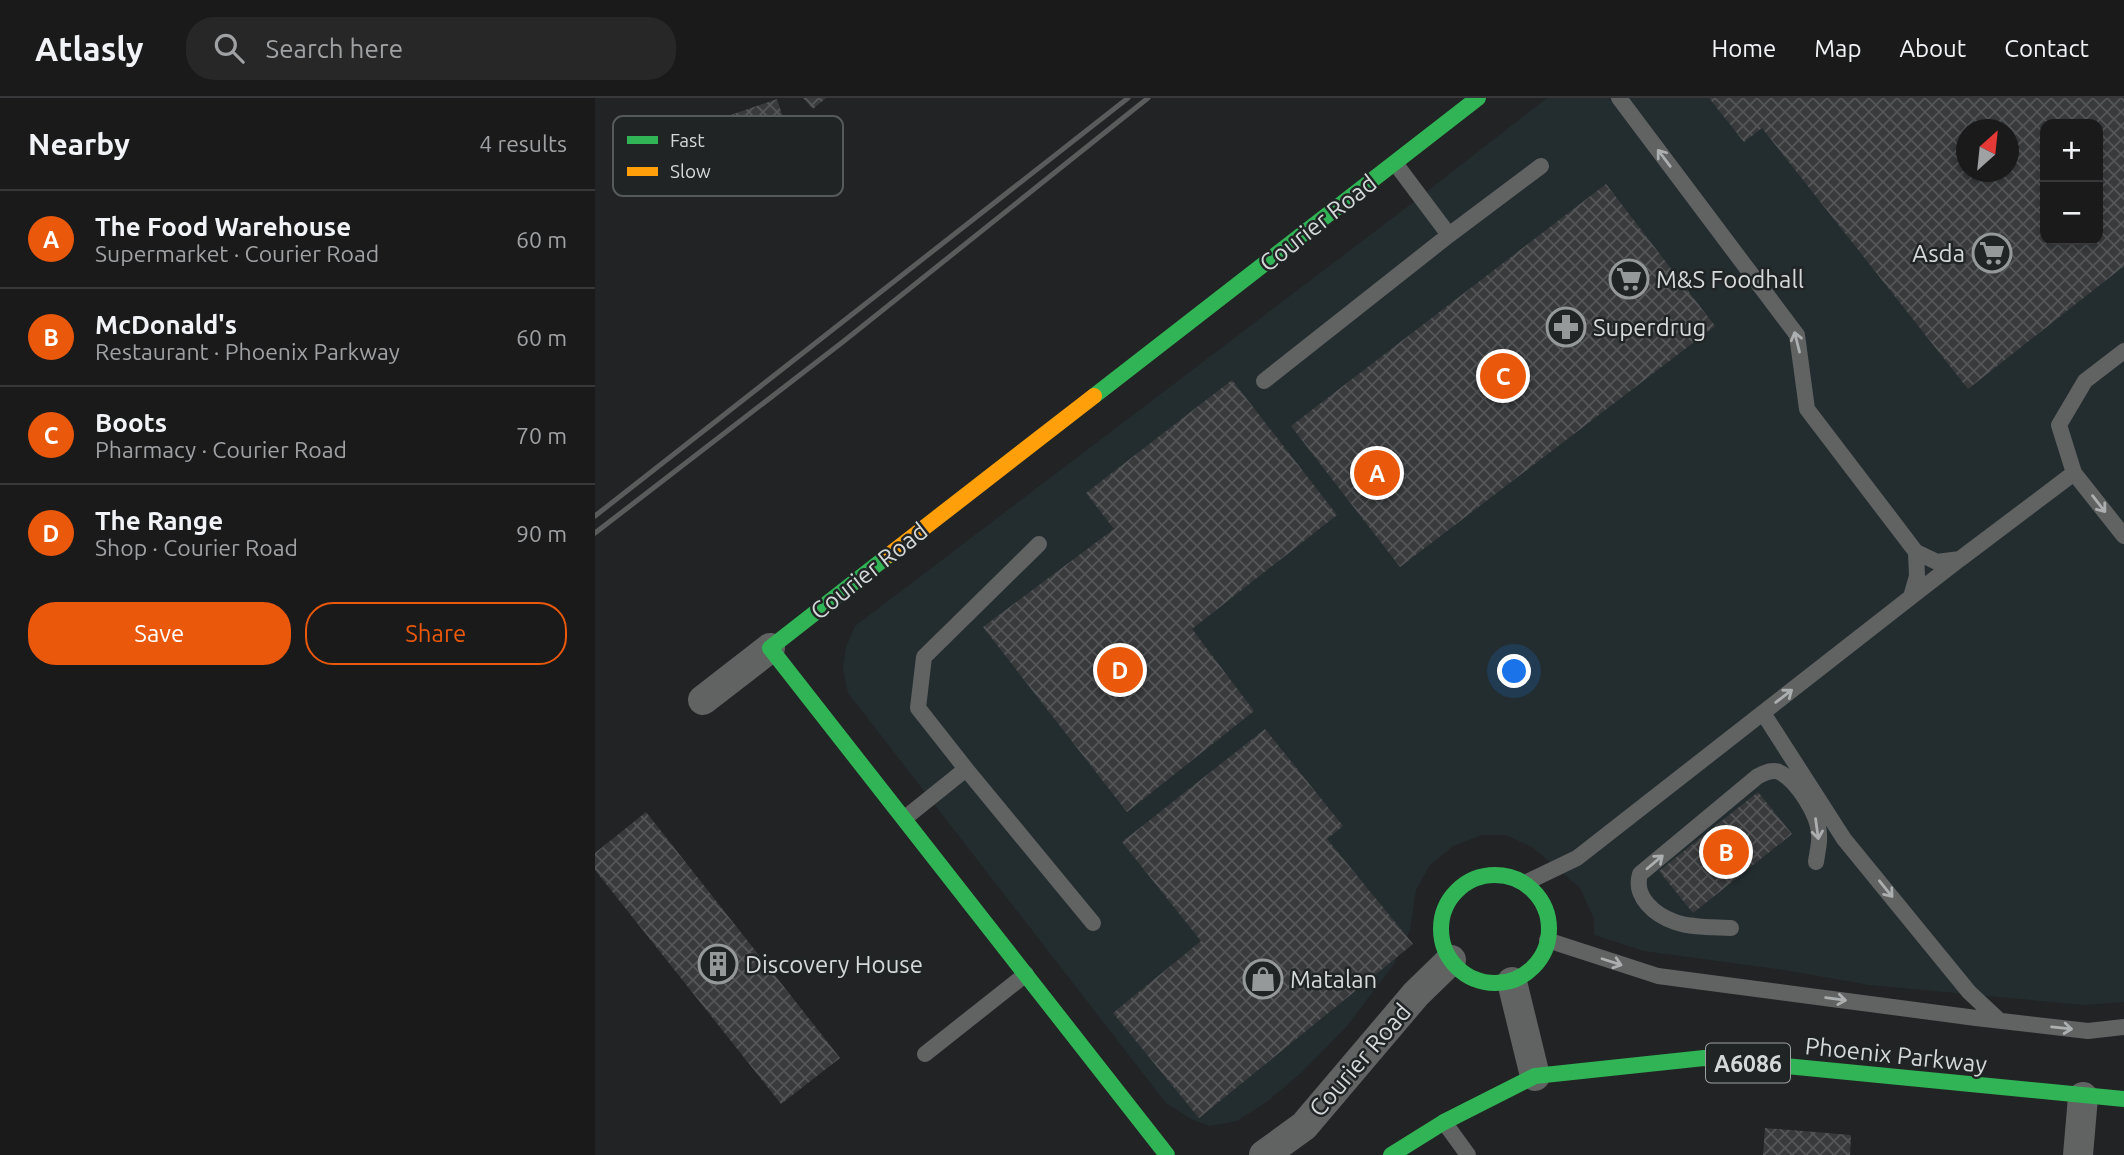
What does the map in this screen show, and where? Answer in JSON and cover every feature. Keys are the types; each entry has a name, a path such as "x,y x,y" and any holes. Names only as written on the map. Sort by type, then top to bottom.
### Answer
{"street":[{"name":"Courier Road","path":"770,648 1478,98"},
{"path":"703,700 770,648 1167,1155"},
{"path":"1490,875 1510,876 1525,883 1542,899 1548,919 1547,940 1541,958 1527,974 1512,982 1488,985 1466,975 1451,960 1442,941 1442,919 1450,900 1466,882 1490,875"},
{"name":"Courier Road","path":"1264,1155 1304,1126 1416,994 1451,960"},
{"path":"1512,982 1535,1076"},
{"name":"Phoenix Parkway","path":"1391,1155 1444,1122 1535,1076 1704,1058 2124,1099"},
{"path":"2078,1155 2083,1097"}],"lane":[{"path":"1619,98 1797,335 1807,409 1916,552 1937,562 1961,559"},
{"path":"1395,163 1449,235"},
{"path":"1264,381 1541,166"},
{"path":"2124,351 2085,381 2059,425 2074,473 2124,536"},
{"path":"1525,883 1577,858 1910,597 2074,473"},
{"path":"1039,544 924,657 918,708 1093,923"},
{"path":"1910,597 1917,576 1916,552"},
{"path":"1763,713 1844,839 1969,992 2000,1021"},
{"path":"905,818 966,769"},
{"path":"1731,928 1676,923 1657,912 1641,897 1638,883 1640,874 1758,776 1771,771 1780,772 1800,791 1815,816 1819,834 1816,862"},
{"path":"1547,940 1658,976 2088,1031 2124,1027"},
{"path":"925,1054 1026,974"},
{"path":"1444,1122 1468,1155"}],"shaded area":[{"path":"1547,98 2124,98 2124,1002 2084,1005 1869,985 1784,970 1644,951 1594,935 1594,919 1580,888 1532,847 1506,835 1482,835 1453,846 1430,865 1416,890 1410,930 1394,964 1347,1026 1301,1073 1268,1101 1237,1121 1210,1126 1191,1119 1166,1103 848,693 843,669 846,647 855,626"}],"building":[{"path":"803,98 826,98 813,109"},
{"name":"Asda","path":"1709,98 2124,98 2124,266 1968,389 1762,128 1744,142"},
{"path":"777,99 783,116 728,116"},
{"path":"1606,184 1715,326 1400,567 1291,426"},
{"path":"1232,380 1337,515 1192,629 1254,711 1127,812 983,627 1114,529 1086,493"},
{"name":"Matalan","path":"1265,729 1343,826 1327,839 1413,944 1199,1118 1113,1013 1201,941 1122,842"},
{"path":"1758,792 1792,834 1693,913 1659,871"},
{"name":"Discovery House","path":"646,812 840,1058 781,1104 595,870 595,853"},
{"path":"1765,1128 1851,1135 1850,1155 1763,1155"}],"railway":[{"path":"595,516 1128,98"},
{"path":"595,533 844,341 1148,98"}],"traffic: fast":[{"path":"1094,396 1478,98"},
{"path":"889,555 770,648 1167,1155"},
{"path":"1495,875 1516,879 1533,891 1545,908 1549,929 1545,950 1533,967 1516,979 1495,983 1474,979 1457,967 1445,950 1441,929 1445,908 1457,891 1474,879 1495,875"},
{"path":"1391,1155 1444,1122 1535,1076 1704,1058 2124,1099"}],"traffic: slow":[{"path":"889,555 1094,396"}],"place":[{"name":"Asda","path":"1992,253"},
{"name":"M&S Foodhall","path":"1629,279"},
{"name":"Superdrug","path":"1566,327"},
{"name":"Boots","path":"1503,376"},
{"name":"The Food Warehouse","path":"1377,473"},
{"name":"The Range","path":"1120,670"},
{"name":"McDonald's","path":"1726,852"},
{"name":"Discovery House","path":"718,964"},
{"name":"Matalan","path":"1263,979"}]}
